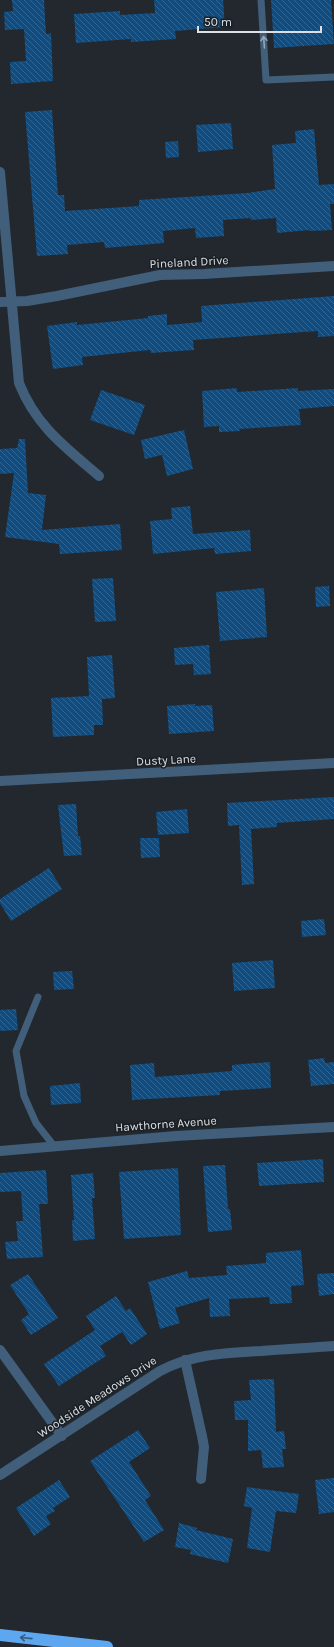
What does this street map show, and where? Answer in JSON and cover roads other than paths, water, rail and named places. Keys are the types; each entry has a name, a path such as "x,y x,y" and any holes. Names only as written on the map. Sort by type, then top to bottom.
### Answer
{"highway":[{"path":"0,1635 107,1647"}],"street":[{"path":"0,172 18,376 23,394 35,415 49,432 99,476"},
{"name":"Pineland Drive","path":"0,302 12,302 57,296 160,275 204,274 334,266"},
{"name":"Dusty Lane","path":"0,781 334,763"},
{"name":"Hawthorne Avenue","path":"0,1151 176,1136 334,1127"},
{"name":"Woodside Meadows Drive","path":"0,1475 160,1371 184,1360 215,1354 334,1346"},
{"path":"0,1350 62,1436"},
{"path":"184,1360 202,1436 203,1458 201,1479"}],"lane":[{"path":"261,0 266,80 334,77"},
{"path":"38,997 16,1051 24,1096 36,1123 54,1146"}]}
